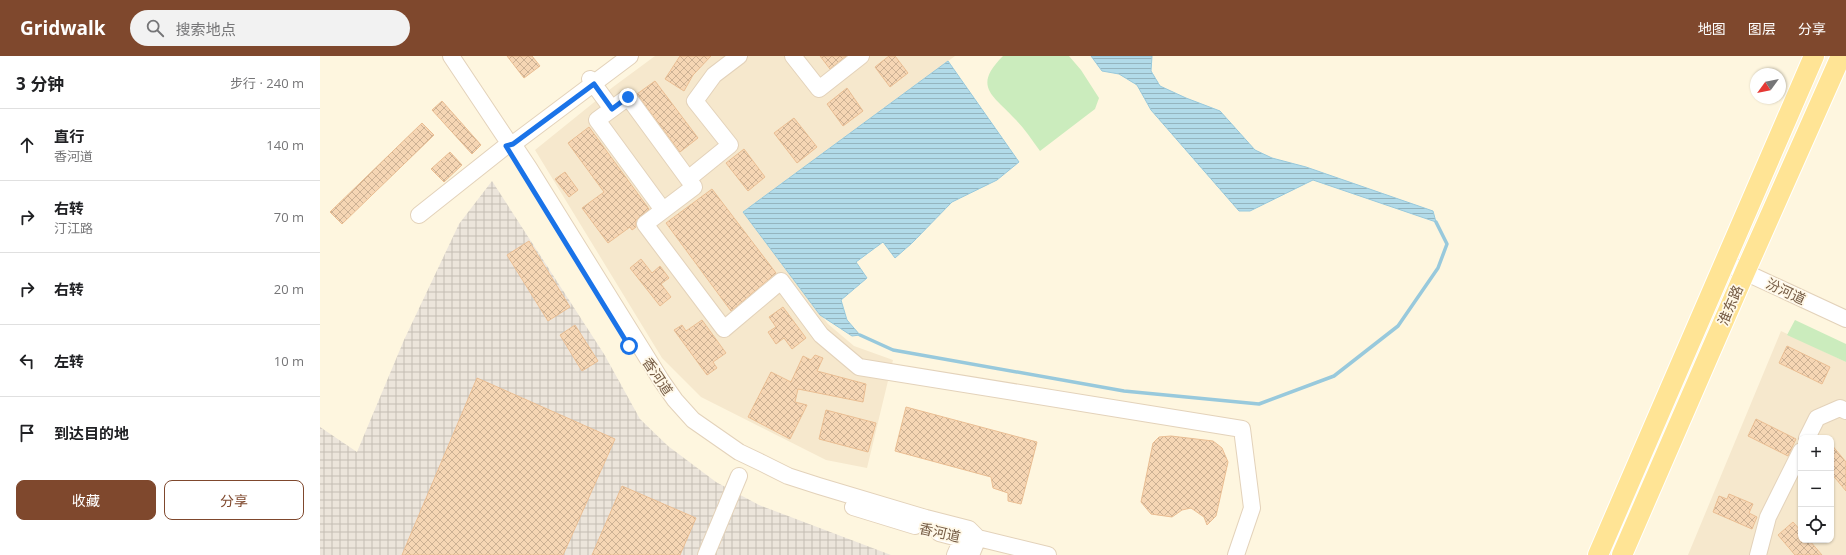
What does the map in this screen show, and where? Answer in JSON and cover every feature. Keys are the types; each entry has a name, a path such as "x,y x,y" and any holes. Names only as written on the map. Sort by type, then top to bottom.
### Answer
{"main road":[{"name":"淮东路","path":"1598,555 1814,56"},
{"name":"淮东路","path":"1622,555 1841,56"}],"street":[{"name":"香河道","path":"451,56 508,144 656,388 670,407 688,427 726,454 762,475 810,494 880,516 970,535 1048,555"},
{"path":"592,81 620,56"},
{"path":"419,215 508,144 592,81 630,56"},
{"path":"688,179 730,145 695,101 714,75 739,56"},
{"path":"793,56 819,89 861,56"},
{"path":"592,81 612,109"},
{"path":"663,210 597,120 628,97 694,187 645,224 724,329 781,281 821,335 859,367 1242,430 1252,508 1236,555"},
{"name":"汾河道","path":"1725,263 1846,320"},
{"path":"1808,435 1817,418 1840,408 1846,411"},
{"path":"1758,555 1768,517 1798,457"},
{"path":"706,555 739,476"},
{"path":"955,555 970,535"},
{"path":"970,535 971,555"}],"shaded area":[{"path":"655,56 955,56 743,212 828,324 854,346 893,360 867,468 826,460 701,397 662,358 535,150 613,87"},
{"path":"492,181 604,354 640,419 668,446 716,482 759,505 891,555 320,555 320,427 357,452 404,340 459,224"},
{"path":"1781,331 1846,362 1846,555 1688,555"}],"green space":[{"path":"1003,56 1069,56 1081,70 1099,98 1095,109 1040,151 1022,126 993,97 989,90 987,83 989,76"},
{"path":"1795,320 1846,344 1846,362 1787,335"}],"water":[{"path":"1091,56 1152,56 1151,71 1160,86 1220,111 1255,150 1272,158 1306,167 1433,211 1436,222 1313,180 1250,211 1239,211 1151,110 1137,85 1119,74 1102,71"},
{"path":"948,61 1019,162 997,180 952,202 912,243 895,258 883,242 856,262 867,278 841,300 847,320 860,335 852,336 820,315 743,212"}],"building":[{"path":"507,56 532,56 540,66 524,78"},
{"path":"680,56 711,56 693,75 684,91 665,79"},
{"path":"820,56 846,56 830,69"},
{"path":"889,56 895,56 908,73 890,87 875,67"},
{"path":"655,81 698,138 680,152 637,94"},
{"path":"847,88 863,111 843,126 827,104"},
{"path":"442,101 481,145 472,154 432,110"},
{"path":"794,118 817,147 797,163 774,133"},
{"path":"422,123 434,135 342,224 330,212"},
{"path":"589,127 649,209 636,220 636,227 632,230 630,227 608,243 582,208 604,192 568,143"},
{"path":"744,149 765,177 748,191 726,163"},
{"path":"450,152 462,165 444,182 431,169"},
{"path":"565,172 578,190 569,197 555,179"},
{"path":"712,189 776,273 731,311 666,223"},
{"path":"529,241 570,307 548,321 507,255"},
{"path":"641,259 652,273 660,266 669,278 661,284 671,297 660,306 630,268"},
{"path":"783,307 806,338 792,349 784,338 776,344 768,332 776,327 769,317"},
{"path":"702,320 726,353 713,362 717,368 707,375 674,330 682,325 686,331"},
{"path":"575,325 598,361 582,371 560,335"},
{"path":"1787,346 1830,367 1822,384 1779,363"},
{"path":"815,355 823,358 817,371 866,384 863,402 798,389 795,402 807,405 790,439 748,417 771,372 791,382 803,356 811,360"},
{"path":"477,378 615,439 563,555 402,555"},
{"path":"906,407 1037,442 1021,504 1008,501 1008,493 993,488 991,477 895,451"},
{"path":"826,410 876,423 868,452 819,439"},
{"path":"1756,419 1796,439 1788,456 1748,436"},
{"path":"1171,436 1213,441 1222,448 1228,462 1216,516 1207,525 1204,517 1191,508 1182,510 1172,517 1151,514 1141,502 1153,443 1159,437"},
{"path":"1834,448 1846,462 1846,491 1834,477"},
{"path":"622,486 696,518 680,555 592,555"},
{"path":"1729,494 1753,504 1749,513 1757,517 1752,529 1713,512 1719,496 1727,499"},
{"path":"1793,522 1798,528 1798,543 1812,543 1822,555 1795,555 1778,535"}],"waterway":[{"path":"860,335 893,350 1124,391 1259,404 1334,376 1398,326 1438,268 1447,244 1436,222"}],"route":[{"path":"628,97 612,109 594,84 513,144 506,146 629,346"}]}
